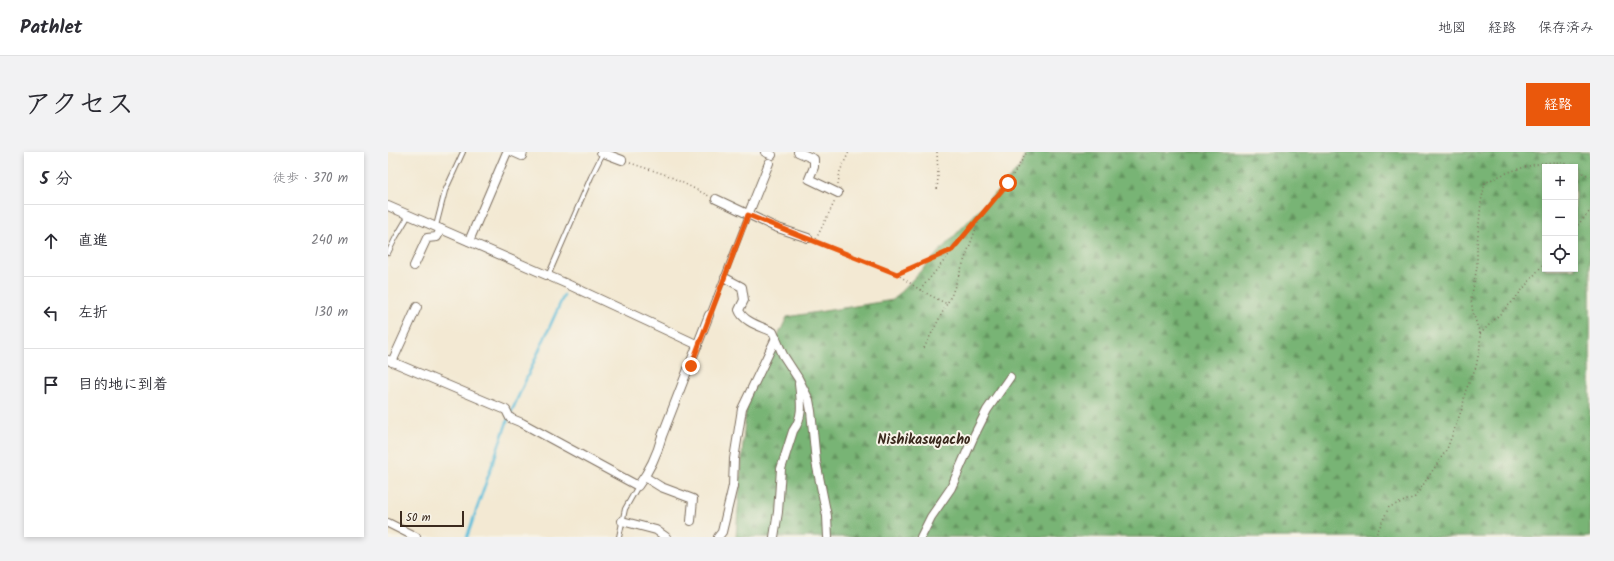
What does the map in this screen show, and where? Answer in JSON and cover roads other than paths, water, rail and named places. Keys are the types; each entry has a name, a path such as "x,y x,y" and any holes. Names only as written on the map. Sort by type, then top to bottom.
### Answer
{"street":[{"path":"469,241 507,152"},
{"path":"512,152 522,156 524,152"},
{"path":"602,152 622,160"},
{"path":"798,152 814,159 814,167 809,179 838,193"},
{"path":"748,215 770,155"},
{"path":"716,199 775,227 808,238"},
{"path":"388,206 548,276 698,345"},
{"path":"414,266 427,238 437,237 439,228"},
{"path":"725,278 742,287 744,300 739,310 740,315 773,332 783,355 798,378 809,400 812,411 816,462 827,516 828,537"},
{"path":"417,307 390,361 506,410 510,418 522,422 638,486 645,477 657,455 662,436 709,315"},
{"path":"718,537 722,532 733,486 734,459 742,409 776,338"},
{"path":"921,537 930,517 951,488 987,410 1010,377"},
{"path":"774,537 778,512 781,469 793,431 801,413 798,378"},
{"path":"645,477 661,487 693,499 690,521"},
{"path":"622,521 656,530 666,537"},
{"path":"388,523 416,537"}],"lane":[{"path":"439,228 445,191 463,152"},
{"path":"548,276 556,261 561,245 602,152"},
{"path":"388,253 409,215"},
{"path":"709,315 725,278 748,215"},
{"path":"619,537 625,509 638,486"}],"waterway":[{"path":"510,415 564,295"},
{"path":"467,537 508,419"}],"district":[{"name":"Nishikasugacho","path":"924,440"}]}
